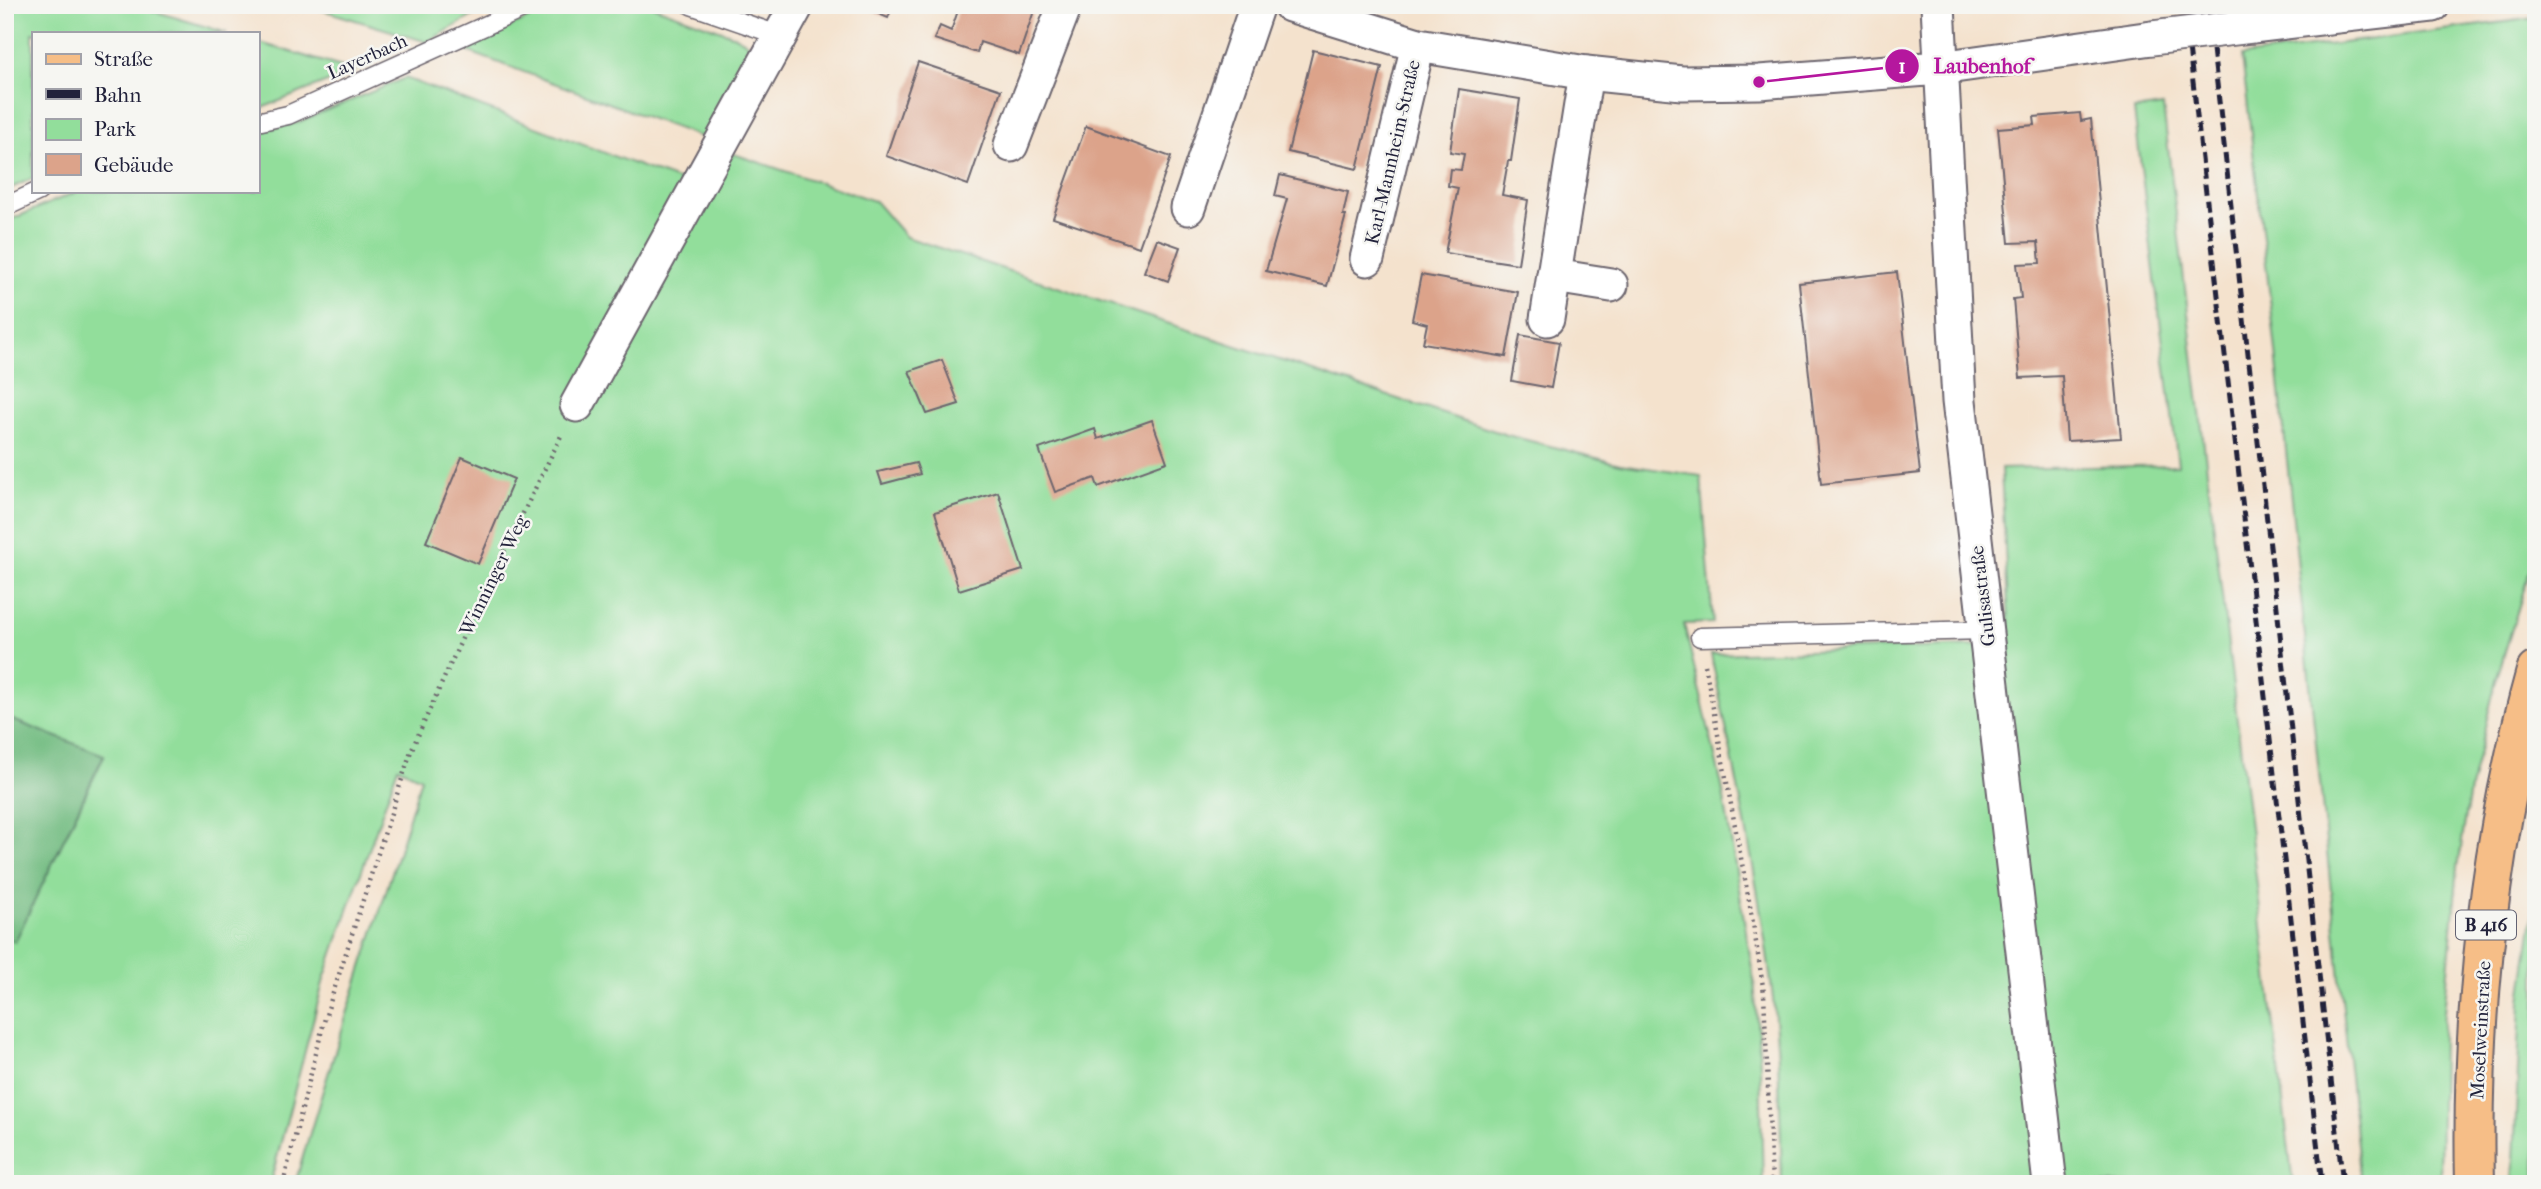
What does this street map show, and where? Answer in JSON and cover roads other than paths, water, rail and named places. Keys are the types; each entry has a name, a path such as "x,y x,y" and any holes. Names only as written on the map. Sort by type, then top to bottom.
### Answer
{"main road":[{"name":"Moselweinstraße","path":"2475,1184 2476,1056 2487,920 2508,787 2536,671"}],"street":[{"path":"576,405 797,5"},
{"path":"1012,145 1065,5"},
{"path":"1188,208 1257,5"},
{"name":"Karl-Mannheim-Straße","path":"1290,5 1418,45 1586,73 1695,83 1759,82 1940,68 2152,38 2433,5"},
{"name":"Gulisastraße","path":"1938,5 1959,401 2050,1184"},
{"name":"Karl-Mannheim-Straße","path":"1367,258 1418,45"},
{"path":"1547,319 1586,73"},
{"path":"1554,276 1611,285"}],"lane":[{"name":"Layerbach","path":"259,122 288,115 531,5"},
{"path":"691,5 780,36"},
{"path":"5,207 36,192"},
{"path":"1700,637 1986,631"}],"railway":[{"path":"2184,5 2322,1184"},
{"path":"2208,5 2343,1184"}],"place":[{"name":"Laubenhof","path":"1759,82"}]}
